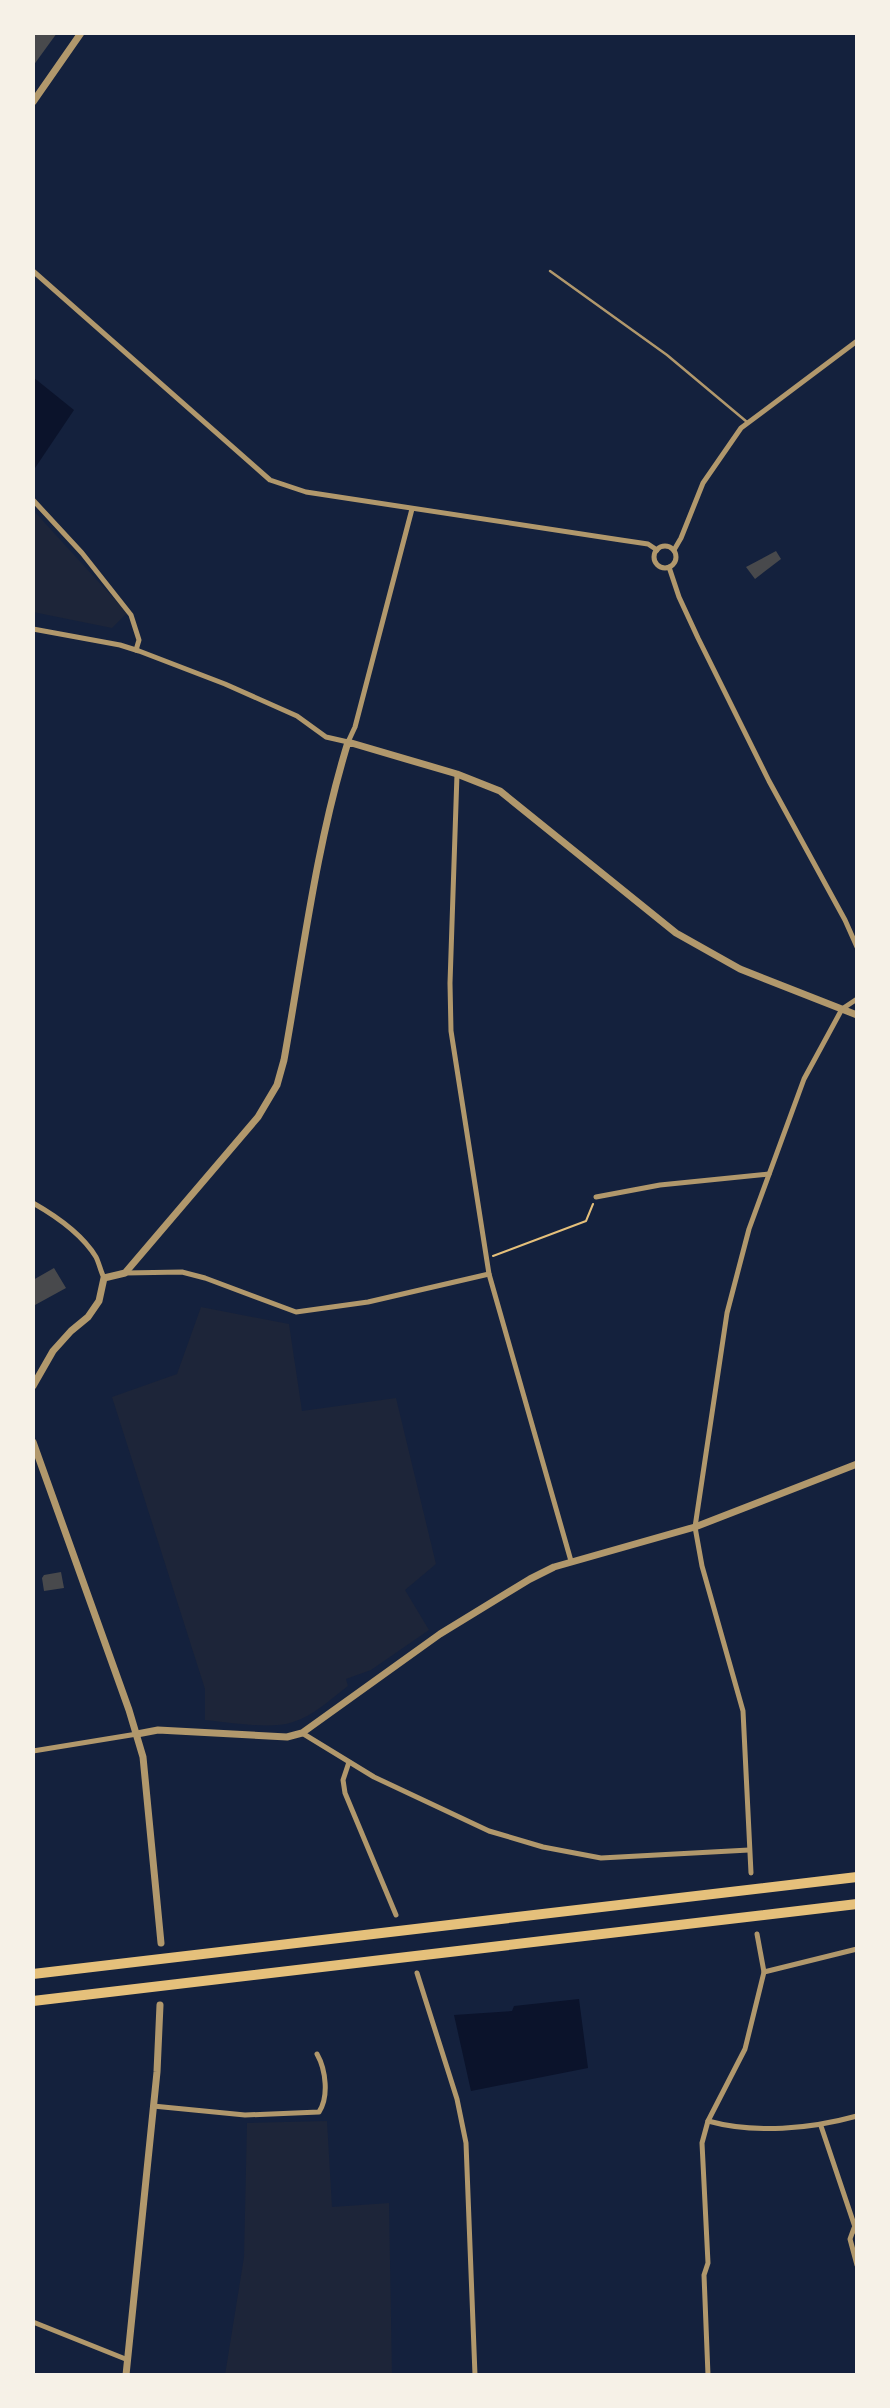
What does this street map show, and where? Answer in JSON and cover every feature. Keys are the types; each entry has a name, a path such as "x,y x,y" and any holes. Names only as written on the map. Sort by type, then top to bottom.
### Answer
{"highway":[{"path":"33,1974 857,1877"},
{"path":"33,2001 857,1904"}],"street":[{"path":"33,102 81,33"},
{"path":"33,271 270,480 306,492 648,544 657,550"},
{"path":"669,568 676,559 674,550 703,483 727,446 748,423 857,341"},
{"path":"33,500 82,553 131,615 139,640 136,650"},
{"path":"125,1273 258,1117 277,1085 284,1060 322,841 334,789 358,714 412,509"},
{"path":"669,568 663,568 657,563 654,555 657,550 667,546 674,550"},
{"path":"669,568 698,638 763,769 857,947"},
{"path":"33,629 136,650 225,684 297,716 326,737 457,775 500,791 676,933 740,969 857,1015"},
{"path":"457,775 450,983 451,1031 489,1273 570,1561"},
{"path":"751,1873 743,1711 702,1566 695,1527 727,1313 749,1229 804,1079 842,1009 857,999"},
{"path":"596,1197 660,1185 769,1174"},
{"path":"33,1203 56,1216 75,1234 96,1257 104,1278 99,1301 88,1317 71,1331 54,1351 33,1384"},
{"path":"104,1278 125,1273 182,1272 296,1312 368,1302 489,1273"},
{"path":"33,1442 144,1757 161,1943"},
{"path":"33,1751 158,1730 287,1737 302,1733 440,1634 530,1579 570,1561 695,1527 857,1464"},
{"path":"302,1733 374,1777 489,1831 543,1847 601,1858 749,1850"},
{"path":"349,1762 343,1780 345,1793 396,1915"},
{"path":"708,2375 704,2275 708,2263 702,2143 708,2121 745,2049 764,1972 757,1934"},
{"path":"764,1972 857,1950"},
{"path":"417,1973 457,2099 466,2143 475,2375"},
{"path":"126,2375 153,2106 160,2005"},
{"path":"153,2106 245,2115 319,2112 324,2105 324,2089 322,2064 317,2054"},
{"path":"708,2121 733,2128 821,2126 857,2116"},
{"path":"821,2126 856,2231 850,2239 857,2265"},
{"path":"33,2322 128,2360"}],"lane":[{"path":"550,271 667,355 748,423"}],"path":[{"path":"487,1258 586,1221 596,1197"}],"shaded area":[{"path":"33,377 74,410 33,471"},
{"path":"33,510 127,613 112,628 33,612"},
{"path":"201,1307 289,1324 302,1411 396,1398 436,1564 405,1590 429,1630 371,1670 346,1679 348,1686 315,1711 284,1724 261,1725 205,1720 205,1689 112,1397 177,1374"},
{"path":"579,1999 588,2068 471,2091 454,2015 512,2011 514,2006"},
{"path":"327,2121 332,2207 389,2203 392,2375 225,2375 244,2257 247,2123"}],"building":[{"path":"33,33 57,33 33,66"},
{"path":"776,551 781,559 755,579 746,567"},
{"path":"54,1268 66,1288 35,1305 33,1310 33,1280"},
{"path":"61,1572 64,1588 44,1591 44,1575"}]}
